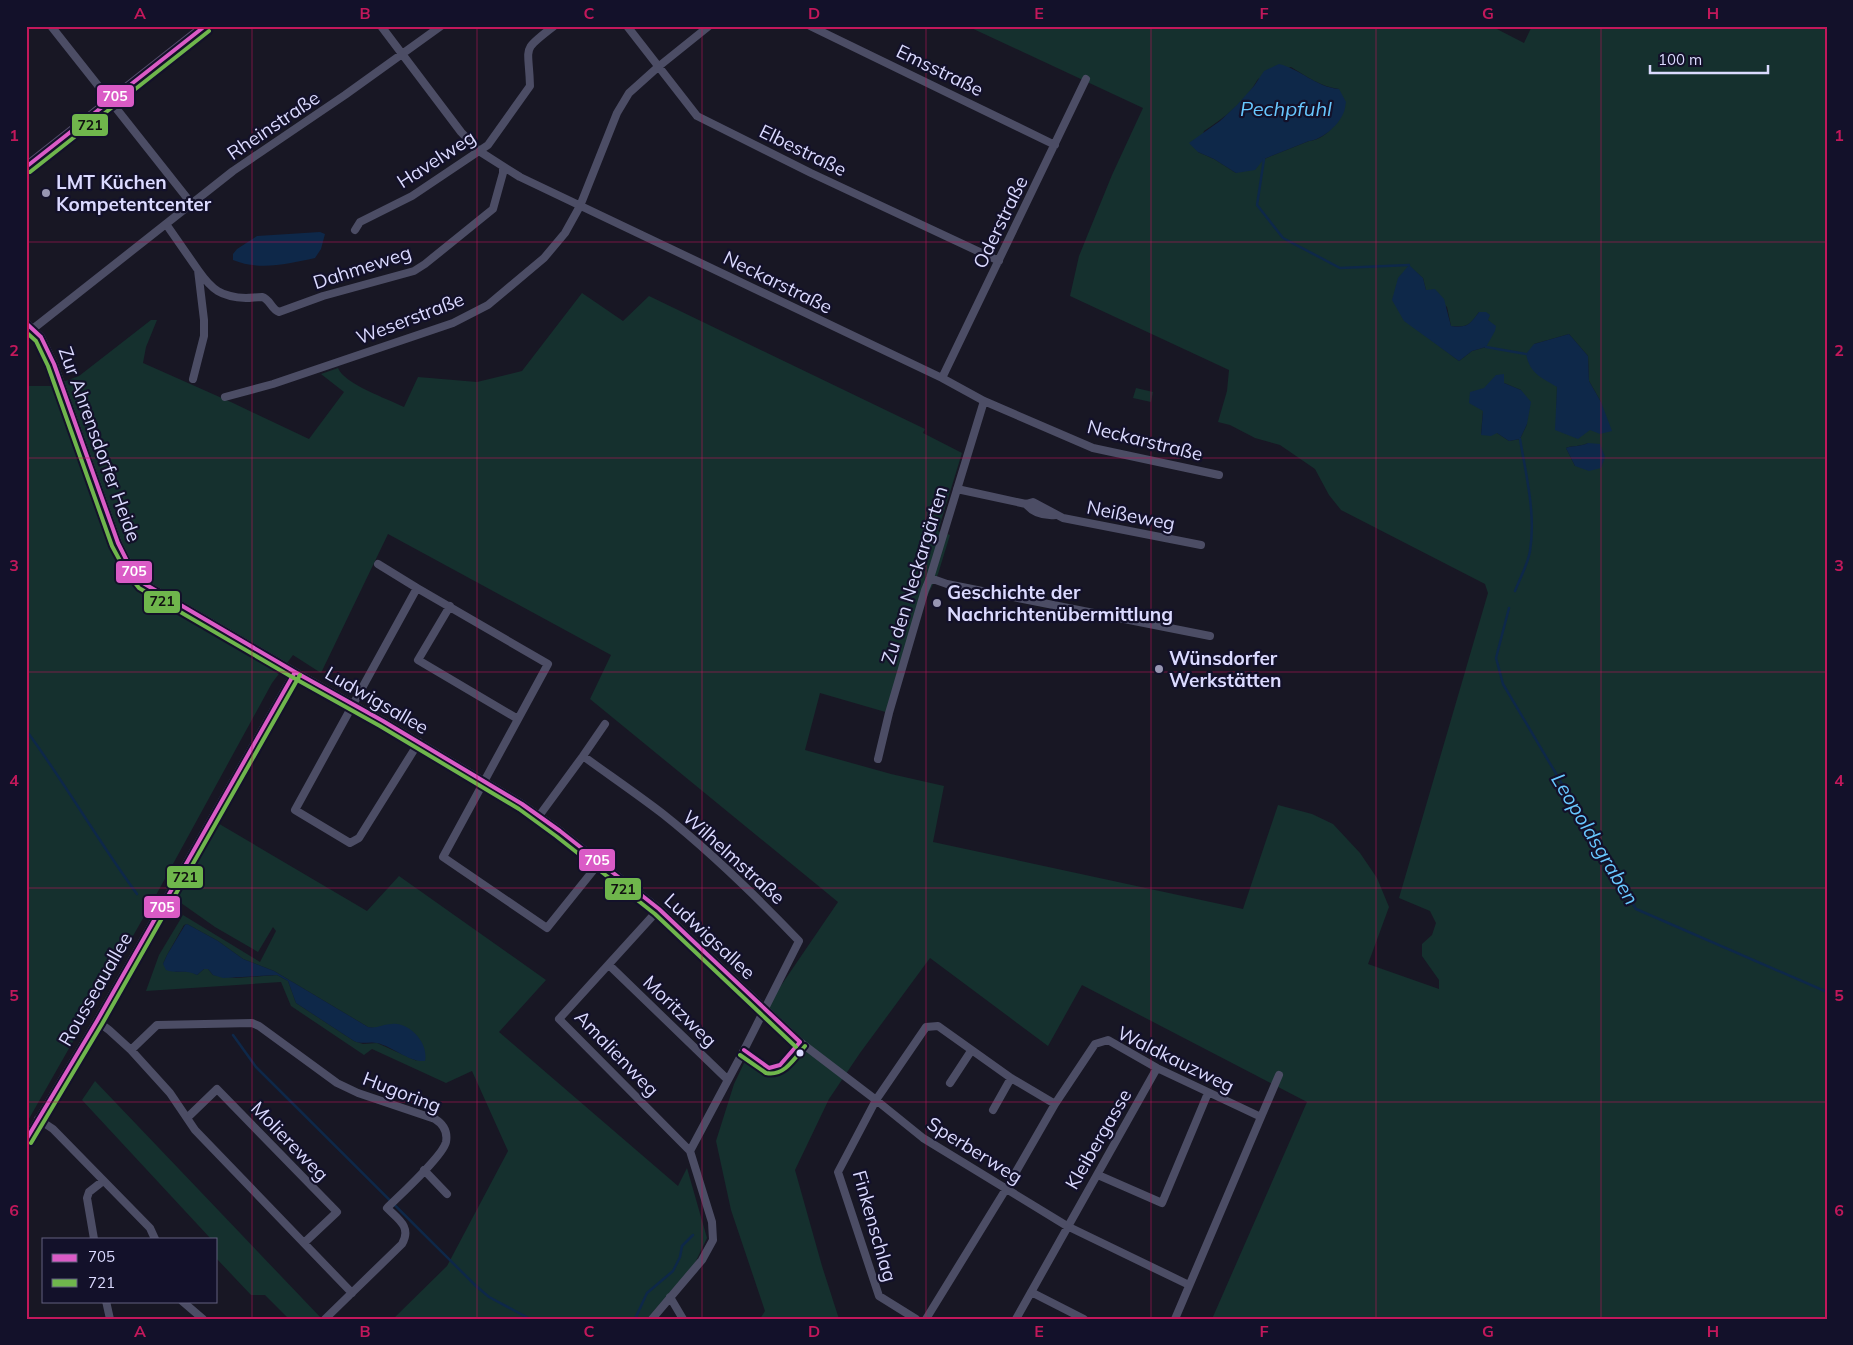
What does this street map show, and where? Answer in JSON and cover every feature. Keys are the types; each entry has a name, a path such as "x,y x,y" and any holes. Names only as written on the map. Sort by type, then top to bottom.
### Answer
{"main road":[{"path":"26,168 205,26"}],"street":[{"path":"51,26 191,203"},
{"name":"Neckarstraße","path":"381,26 461,132 480,151 520,178 942,378 984,401 1032,420 1093,448 1219,474"},
{"name":"Rheinstraße","path":"34,328 233,171 441,26"},
{"name":"Havelweg","path":"355,230 360,222 412,196 488,146 530,86 527,53 530,44 554,26"},
{"name":"Elbestraße","path":"627,26 697,116 811,173 998,261"},
{"name":"Weserstraße","path":"225,398 273,384 452,323 488,304 544,258 565,233 580,206 622,102 629,93 709,26"},
{"name":"Emsstraße","path":"810,26 1055,145"},
{"name":"Oderstraße","path":"942,378 1086,79"},
{"name":"Dahmeweg","path":"198,270 206,282 217,292 226,296 260,297 268,300 275,310 279,312 323,296 414,271 493,209 503,167"},
{"path":"166,224 198,270 204,336 193,379"},
{"name":"Zur Ahrensdorfer Heide","path":"26,323 34,328 46,346 54,364 118,543 130,567 143,583 295,672"},
{"name":"Zu den Neckargärten","path":"878,759 889,713 925,590 984,401"},
{"name":"Neißeweg","path":"957,489 1026,504 1033,502 1063,518 1201,544"},
{"path":"378,564 548,664 443,857 547,928 600,862"},
{"path":"930,578 957,586 1210,636"},
{"path":"417,588 295,810 350,843 359,838 419,742"},
{"path":"450,606 418,660 518,720"},
{"name":"Ludwigsallee","path":"295,672 419,742 539,816 659,910 764,1009"},
{"name":"Rousseauallee","path":"26,1140 97,1021 295,672"},
{"path":"539,816 605,724"},
{"name":"Wilhelmstraße","path":"583,756 663,814 750,891 799,941 764,1009"},
{"name":"Amalienweg","path":"659,910 560,1019 690,1150"},
{"name":"Moritzweg","path":"609,965 728,1080"},
{"path":"652,1319 702,1260 713,1240 712,1222 690,1150 764,1009"},
{"name":"Sperberweg","path":"764,1009 800,1042 923,1138 1067,1226 1189,1285"},
{"path":"97,1021 131,1050 170,1093 195,1130 352,1293 324,1319"},
{"name":"Hugoring","path":"131,1050 157,1025 244,1023 259,1026 337,1083 358,1093 435,1118 441,1123 447,1135 443,1150 387,1208 402,1223 406,1231 406,1237 402,1244 352,1293"},
{"name":"Finkenschlag","path":"916,1319 879,1296 838,1172 876,1100 926,1027 938,1026 971,1051"},
{"name":"Waldkauzweg","path":"1006,1189 1055,1104 1095,1044 1108,1040 1158,1068 1261,1117"},
{"path":"950,1083 971,1051 1055,1104"},
{"name":"Kleibergasse","path":"1016,1319 1158,1068"},
{"path":"1175,1319 1279,1075"},
{"path":"993,1110 1011,1078"},
{"name":"Moliereweg","path":"187,1118 217,1090 337,1212 304,1243"},
{"path":"1098,1175 1162,1203 1208,1093"},
{"path":"38,1119 53,1128 150,1228 154,1238"},
{"path":"424,1170 447,1194"},
{"path":"94,1238 87,1198 90,1192 103,1180"},
{"path":"926,1319 1006,1189"},
{"path":"1032,1292 1084,1319"},
{"path":"670,1297 683,1319"},
{"path":"106,1302 110,1319"},
{"path":"183,1302 203,1319"}],"green space":[{"path":"967,26 1491,26 1524,43 1532,26 1827,26 1827,1319 1212,1319 1307,1102 1082,985 1048,1046 930,958 860,1053 829,1099 795,1170 839,1319 760,1319 765,1311 731,1210 716,1141 734,1084 746,1059 779,1075 804,1042 765,1009 838,902 590,699 611,655 388,534 321,673 293,655 272,683 150,906 26,1124 26,386 52,386 79,376 151,320 157,320 146,347 143,363 309,439 344,392 321,374 338,368 342,374 357,385 404,407 418,377 477,382 522,371 582,293 623,321 649,296 925,429 923,433 962,453 938,531 950,535 938,574 914,623 889,713 820,693 805,750 891,774 944,786 933,842 1243,909 1278,805 1312,814 1333,824 1360,853 1377,878 1389,907 1368,964 1439,989 1439,980 1422,956 1422,944 1432,935 1436,923 1430,911 1399,898 1488,593 1485,584 1341,510 1329,495 1315,469 1280,445 1255,438 1230,425 1218,422 1227,391 1229,370 1070,296 1079,256 1112,175 1143,108","holes":["1291,67 1320,84 1339,89 1336,124 1317,139 1264,159 1236,173 1214,159 1198,152 1204,131 1234,108 1247,95 1258,79","1409,266 1423,278 1426,290 1447,307 1451,326 1468,325 1479,312 1491,323 1486,347 1472,351 1459,361 1434,342","1569,334 1588,356 1589,381 1601,402 1556,430 1557,387 1534,344","1504,383 1521,390 1527,424 1520,439 1509,441 1497,433 1481,434 1483,411","1588,443 1575,466 1566,448"]},
{"path":"1136,388 1153,392 1151,402 1133,398"},
{"path":"216,822 367,911 399,876 546,980 499,1032 678,1186 687,1168 707,1238 695,1263 647,1319 393,1319 447,1266 508,1151 472,1071 446,1083 372,1049 364,1055 291,1006 281,982 146,991 159,955 183,915 260,962 276,931 273,927 258,952 215,927 174,898 208,840","holes":["187,924 218,941 243,959 274,971 368,1027 374,1028 417,1061 377,1043 363,1044 354,1041 296,1003 288,981 277,975 236,978 213,975 208,969 204,969 197,975 190,971 176,972 163,964 184,925"]},
{"path":"95,1081 322,1319 289,1319 265,1295 251,1295 218,1260 218,1238 210,1238 82,1100"}],"water":[{"name":"Pechpfuhl","path":"1279,64 1287,66 1315,82 1339,89 1346,102 1345,110 1341,119 1329,132 1319,138 1264,159 1255,170 1236,173 1214,159 1198,152 1189,143 1220,121 1237,105 1264,71"},
{"path":"320,232 325,234 321,249 315,258 263,266 233,260 233,254 237,249 257,236"},
{"path":"1409,265 1423,278 1426,290 1435,289 1444,299 1451,326 1468,325 1479,312 1486,312 1490,315 1488,320 1496,326 1486,347 1472,351 1459,361 1404,321 1392,300 1398,278"},
{"path":"1569,334 1588,356 1589,381 1601,402 1612,431 1600,434 1590,430 1578,439 1555,430 1557,387 1533,371 1526,354 1534,344"},
{"path":"1504,374 1504,383 1521,390 1531,402 1527,424 1520,439 1509,441 1497,433 1491,436 1481,435 1483,411 1469,403 1470,392 1484,388 1496,375"},
{"path":"1588,443 1600,444 1605,457 1601,468 1589,471 1575,466 1566,448"},
{"path":"187,924 218,941 243,959 274,971 368,1027 399,1024 411,1030 421,1041 424,1048 425,1061 407,1057 377,1043 354,1041 296,1003 288,981 277,975 223,978 213,975 208,969 204,969 197,975 189,972 166,970 163,964 167,955"}],"waterway":[{"path":"1264,159 1257,205 1283,238 1340,268 1409,265"},
{"path":"1486,347 1526,354"},
{"name":"Leopoldsgraben","path":"1515,591 1528,561 1532,537 1530,495 1520,439"},
{"name":"Leopoldsgraben","path":"1509,608 1496,658 1503,684 1636,909 1827,992"},
{"path":"26,730 137,894"},
{"path":"233,1035 256,1067 476,1286 489,1297 530,1319"},
{"path":"635,1319 647,1293 673,1271 680,1257 682,1246 693,1235"}],"transit line":[{"name":"705","path":"26,167 205,26"},
{"name":"721","path":"30,172 209,31"},
{"name":"705","path":"26,323 41,337 54,364 118,543 130,567 143,583 383,721 522,804 560,831 659,909 800,1042"},
{"name":"721","path":"26,332 36,341 48,366 112,546 125,570 139,588 380,726 519,809 655,914 796,1047"},
{"name":"705","path":"26,1140 97,1021 295,672"},
{"name":"721","path":"31,1143 102,1024 300,675"},
{"name":"705","path":"744,1050 769,1068 780,1065 800,1042"},
{"name":"721","path":"740,1055 766,1073 772,1073 788,1066 805,1046"}],"place":[{"name":"LMT Küchen Kompetentcenter","path":"46,193"},
{"name":"Geschichte der Nachrichtenübermittlung","path":"937,603"},
{"name":"Wünsdorfer Werkstätten","path":"1159,669"}]}
